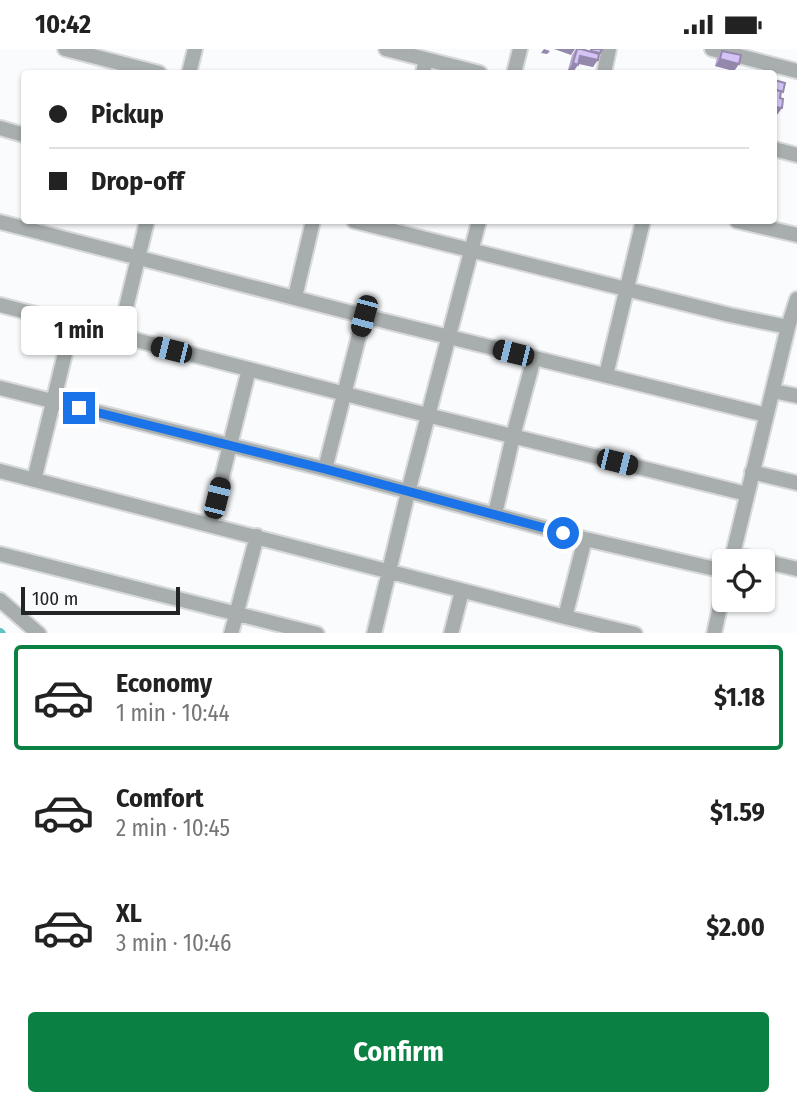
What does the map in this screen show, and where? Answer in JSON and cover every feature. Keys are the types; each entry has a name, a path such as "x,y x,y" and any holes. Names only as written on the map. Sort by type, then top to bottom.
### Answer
{"street":[{"path":"65,49 147,70"},
{"path":"190,70 195,49"},
{"path":"386,49 467,70"},
{"path":"515,70 520,49"},
{"path":"605,70 609,49"},
{"path":"712,49 797,71"},
{"path":"0,128 21,134"},
{"path":"777,150 797,155"},
{"path":"0,222 364,316 766,415"},
{"path":"119,337 146,224"},
{"path":"295,297 312,224"},
{"path":"366,224 730,315 794,313 734,549"},
{"path":"374,633 427,415 478,224"},
{"path":"606,375 642,224"},
{"path":"750,224 797,235"},
{"path":"0,305 343,394 747,494"},
{"path":"325,469 364,316"},
{"path":"34,479 72,325"},
{"path":"495,514 534,358"},
{"path":"210,525 249,369"},
{"path":"0,388 325,469 586,539 712,568"},
{"path":"773,391 797,396"},
{"path":"0,471 635,633"},
{"path":"752,472 797,483"},
{"path":"231,633 257,536"},
{"path":"565,617 586,539"},
{"path":"0,554 317,633"},
{"path":"775,565 797,569"},
{"path":"451,633 462,591"},
{"path":"0,600 39,633"},
{"path":"718,633 721,612"}],"building":[{"path":"577,49 599,54 598,60 580,56 578,65 573,63"},
{"path":"722,51 741,55 739,64 720,59"},
{"path":"777,81 785,83 783,92 777,90"},
{"path":"777,90 781,91 782,108 777,107"}],"route":[{"path":"79,408 325,469 563,533"}]}
